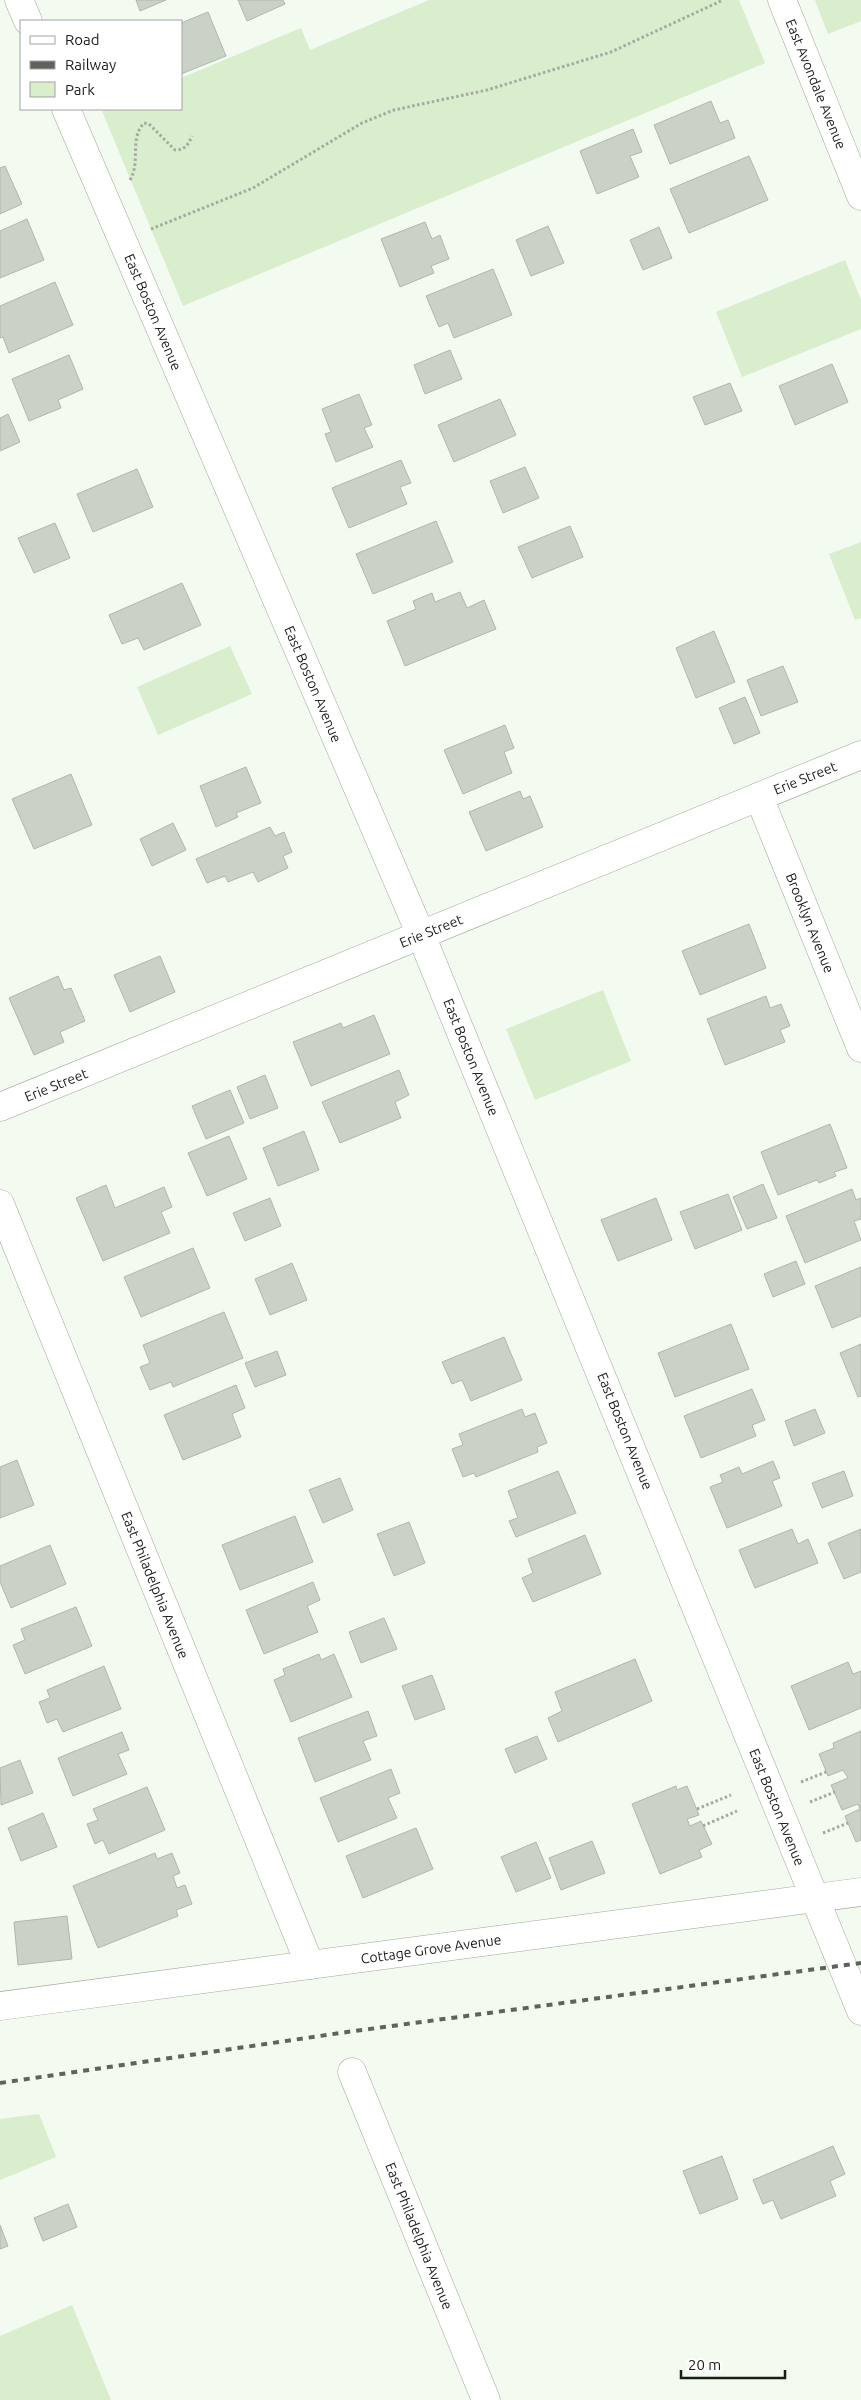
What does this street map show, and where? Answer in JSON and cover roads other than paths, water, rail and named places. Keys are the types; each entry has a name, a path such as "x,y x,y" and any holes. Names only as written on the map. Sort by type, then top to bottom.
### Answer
{"street":[{"path":"19,0 28,20"},
{"name":"East Avondale Avenue","path":"782,0 861,196"},
{"name":"East Boston Avenue","path":"66,110 422,935 861,2011"},
{"name":"Erie Street","path":"0,1107 861,755"},
{"name":"Brooklyn Avenue","path":"759,797 861,1048"},
{"name":"East Philadelphia Avenue","path":"0,1204 310,1965"},
{"name":"Cottage Grove Avenue","path":"0,2006 861,1892"},
{"name":"East Philadelphia Avenue","path":"352,2072 486,2400"}],"railway":[{"path":"0,2083 347,2032 861,1963"}]}
